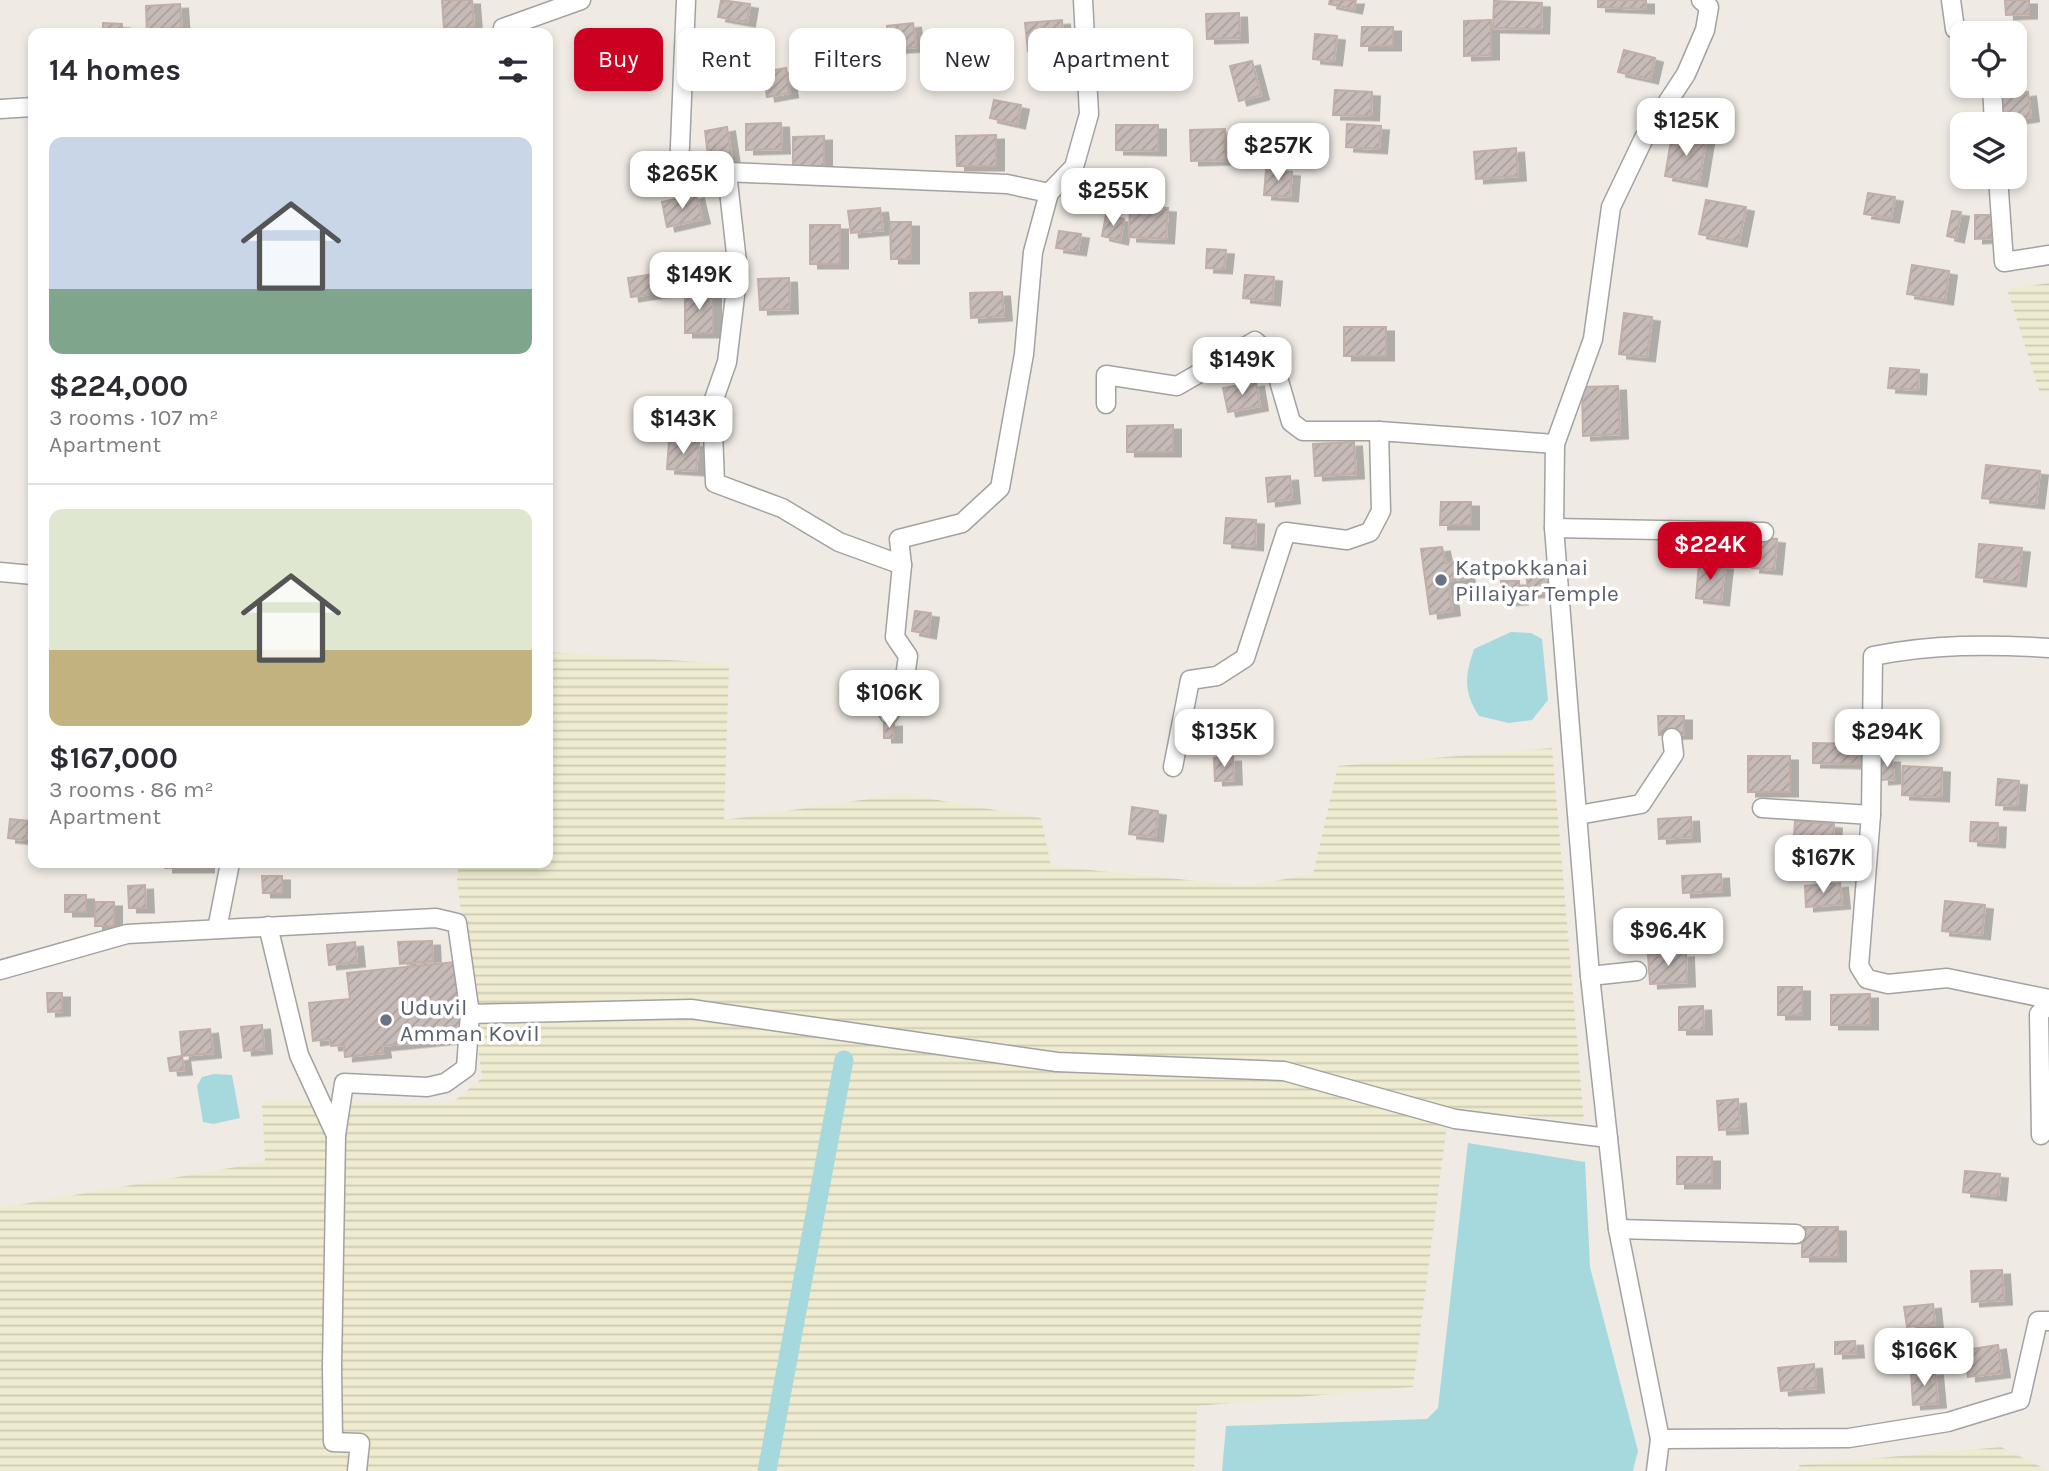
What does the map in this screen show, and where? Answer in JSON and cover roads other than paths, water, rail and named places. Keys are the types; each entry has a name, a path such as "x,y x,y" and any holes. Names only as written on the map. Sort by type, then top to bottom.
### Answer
{"street":[{"path":"503,28 581,0"},
{"path":"686,0 679,170 1007,184 1049,193"},
{"path":"889,714 904,684 908,656 895,637 902,565 899,538 962,523 1000,488 1024,354 1033,252 1049,193 1074,167 1089,114 1083,0"},
{"path":"1656,1471 1660,1439 1618,1228 1590,976 1554,528 1555,444 1593,339 1611,207 1644,138 1686,74 1705,30 1709,7 1701,0"},
{"path":"1951,0 1954,21"},
{"path":"0,109 28,107"},
{"path":"727,173 738,271 727,362 712,405 715,483 782,508 839,541 902,565"},
{"path":"1999,189 2004,262 2049,255"},
{"path":"1106,404 1106,375 1177,386 1255,341 1272,357 1291,422 1303,432 1379,431 1555,444"},
{"path":"1173,767 1190,680 1217,676 1245,658 1286,532 1348,540 1370,532 1381,511 1379,431"},
{"path":"1554,528 1764,532"},
{"path":"0,572 28,575"},
{"path":"2041,1135 2039,1014 2049,1001 1947,978 1888,984 1867,979 1859,965 1871,815 1873,656 1916,648 1994,644 2049,648"},
{"path":"1578,815 1641,804 1674,754 1672,738"},
{"path":"1762,808 1871,815"},
{"path":"217,929 229,868"},
{"path":"0,970 127,934 436,918 457,923 470,1014 466,1068 445,1083 427,1087 344,1083 336,1135 333,1442 360,1443 357,1471"},
{"path":"268,926 299,1055 336,1135"},
{"path":"1590,976 1637,971"},
{"path":"470,1014 691,1009 1057,1062 1284,1071 1455,1119 1608,1138"},
{"path":"1618,1228 1796,1234"},
{"path":"1660,1439 1849,1438 1948,1422 2020,1400 2038,1321 2049,1321"}],"water":[{"path":"1511,632 1531,633 1542,639 1548,700 1532,720 1509,723 1479,716 1470,699 1467,683 1474,649"},
{"path":"214,1074 232,1075 240,1118 213,1124 203,1122 197,1086 202,1077"},
{"path":"1468,1143 1585,1162 1590,1267 1638,1451 1633,1471 1222,1471 1226,1426 1427,1419 1438,1408"}],"waterway":[{"path":"767,1471 844,1060"}],"place":[{"name":"Katpokkanai Pillaiyar Temple","path":"1441,580"},
{"name":"Uduvil Amman Kovil","path":"386,1020"}]}
